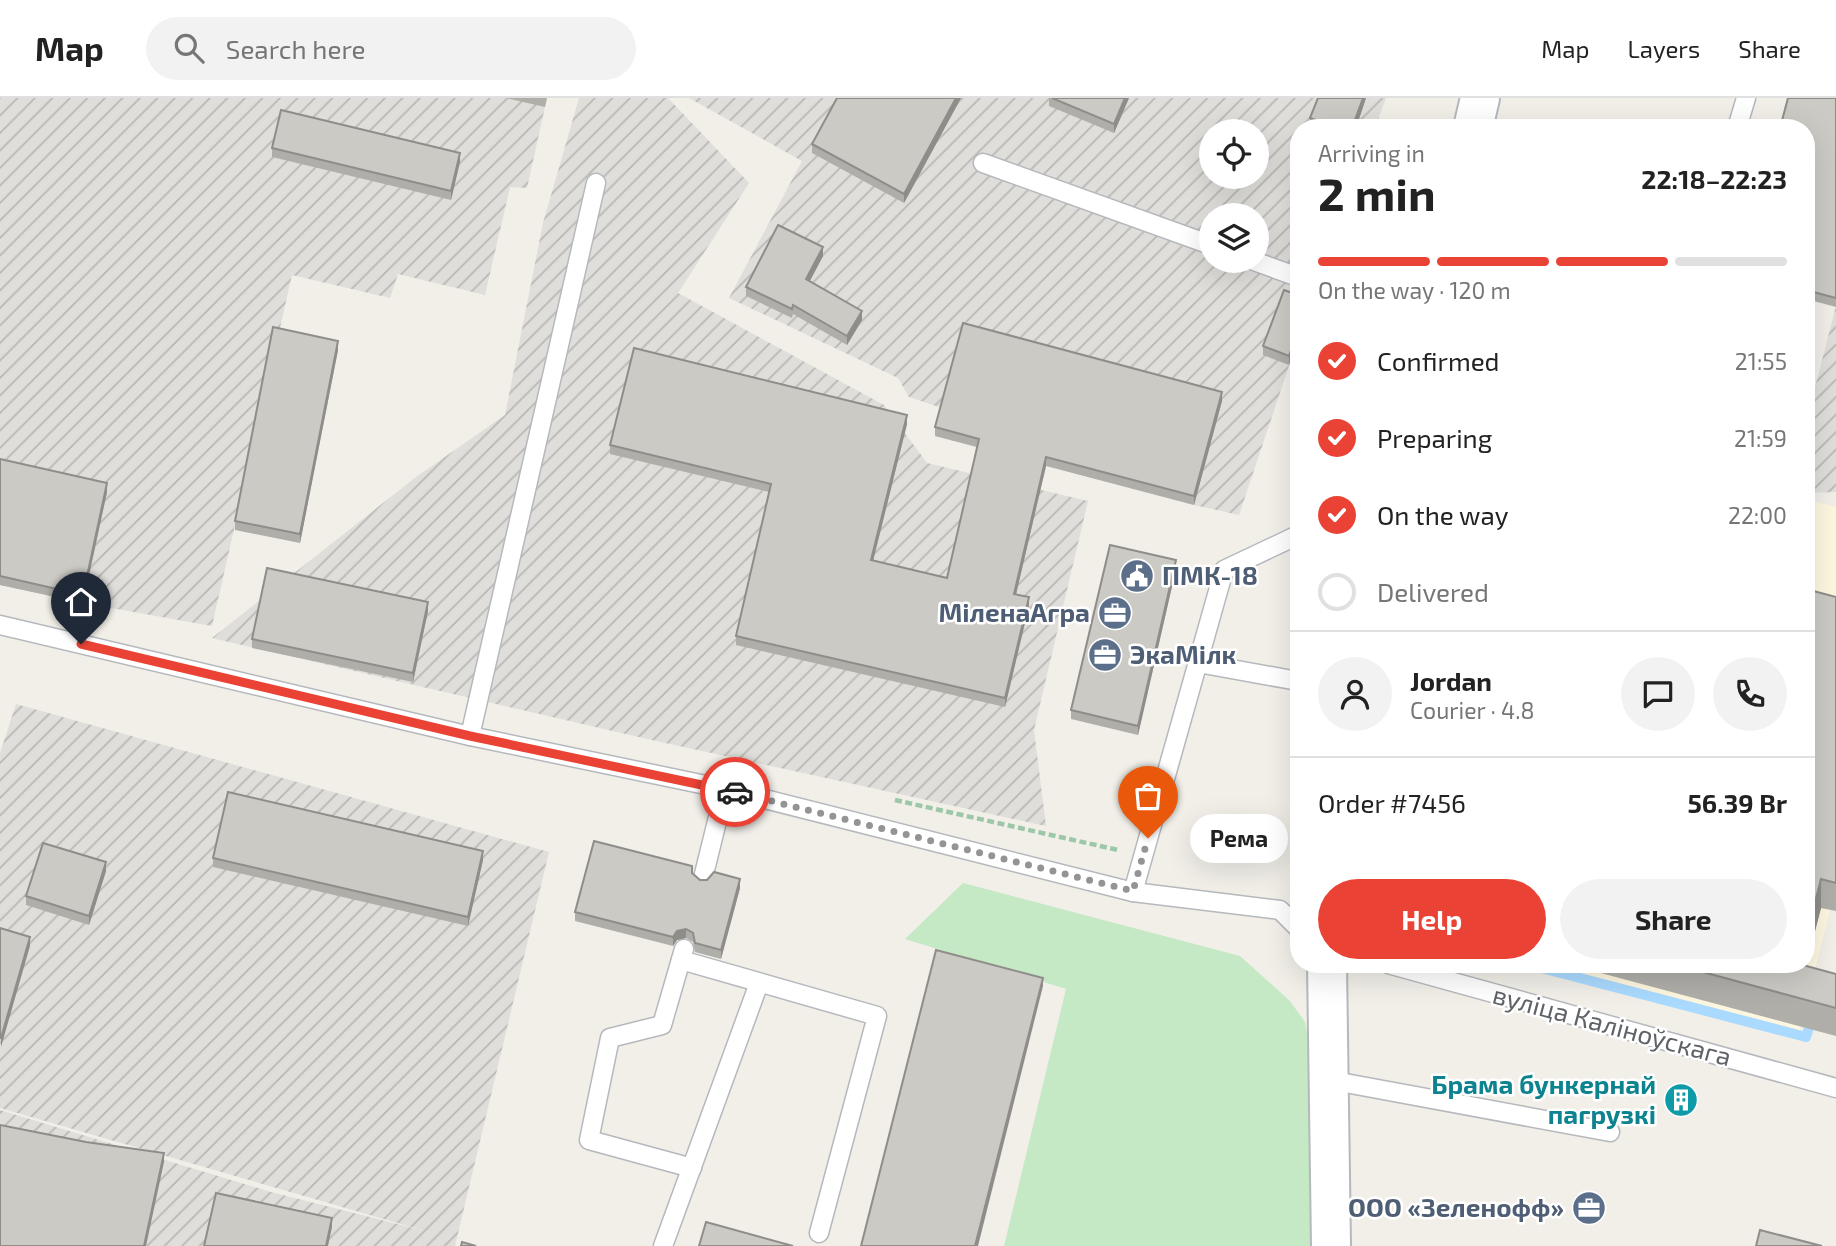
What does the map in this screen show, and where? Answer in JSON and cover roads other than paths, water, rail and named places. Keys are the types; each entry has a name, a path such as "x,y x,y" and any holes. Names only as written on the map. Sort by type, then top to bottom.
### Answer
{"street":[{"path":"1475,119 1480,98"},
{"path":"1327,973 1331,1246"}],"lane":[{"path":"1740,119 1746,98"},
{"path":"983,163 1199,241"},
{"path":"470,736 596,183"},
{"path":"1269,266 1290,274"},
{"path":"1133,891 1224,570 1290,539"},
{"path":"0,625 470,736 725,789 1133,891 1280,910 1290,920"},
{"path":"1198,663 1290,680"},
{"path":"703,878 725,789"},
{"path":"692,1168 589,1140 610,1038 662,1025 682,955 759,983 877,1016 819,1233"},
{"name":"вуліца Каліноўскага","path":"1421,973 1836,1088"},
{"path":"663,1246 759,983"},
{"path":"1329,1080 1610,1132"}],"waterway":[{"path":"1561,973 1806,1037 1812,1018"}],"place":[{"name":"ПМК-18","path":"1137,576"},
{"name":"МіленаАгра","path":"1115,613"},
{"name":"ЭкаМілк","path":"1105,655"},
{"name":"Рема","path":"1148,838"},
{"name":"Брама бункернай пагрузкі","path":"1681,1100"},
{"name":"ООО «Зеленофф»","path":"1589,1208"}]}
